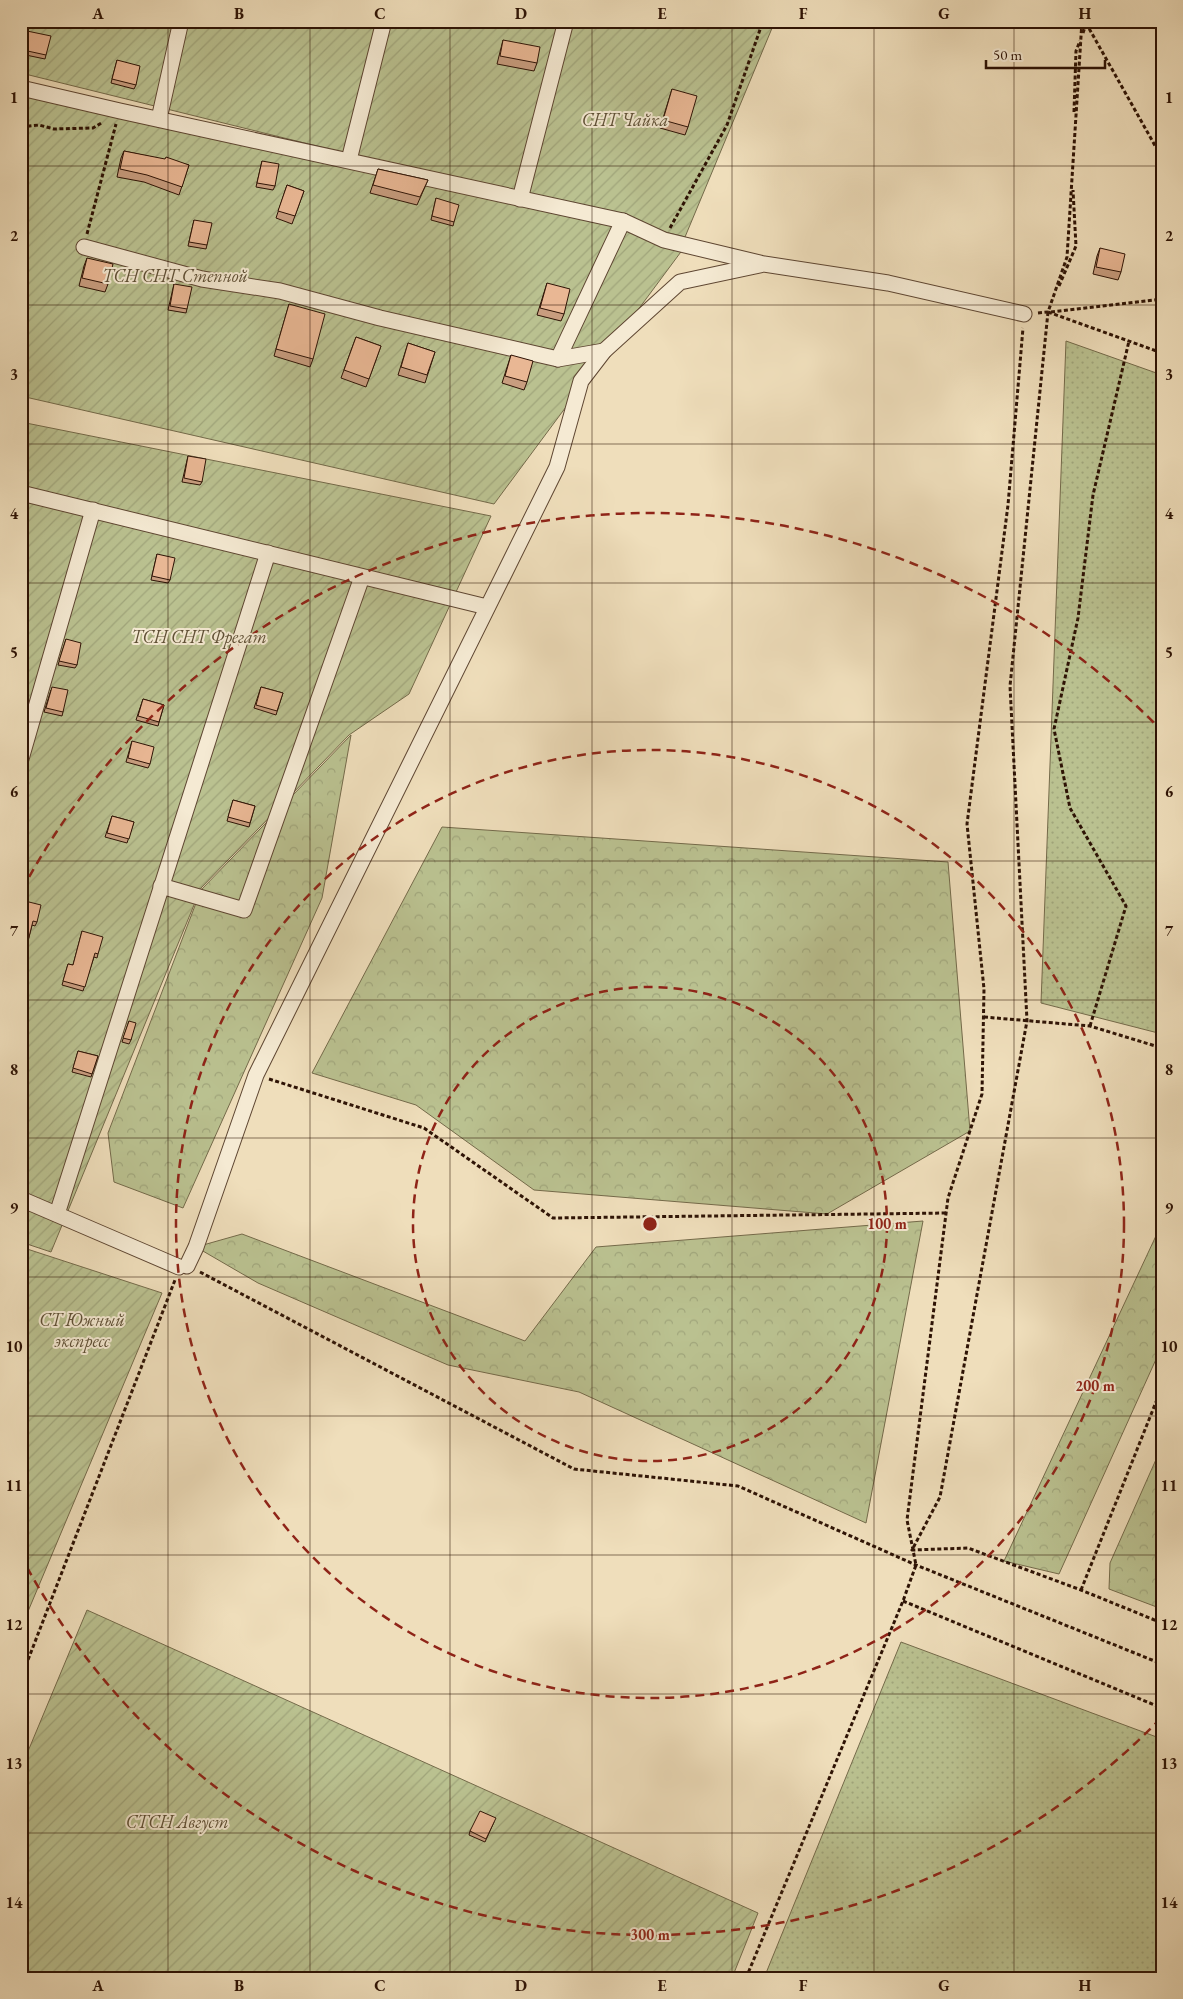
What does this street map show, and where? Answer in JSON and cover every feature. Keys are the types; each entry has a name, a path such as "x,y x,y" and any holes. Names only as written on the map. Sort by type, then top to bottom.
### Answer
{"street":[{"path":"159,119 181,21"},
{"path":"349,160 384,21"},
{"path":"520,199 566,21"},
{"path":"21,88 622,221 664,240 764,264 888,284 1024,314"},
{"path":"558,360 622,221"},
{"path":"84,247 202,279 280,291 380,318 558,360 604,351"},
{"path":"21,1199 184,1267 196,1247 256,1075 557,467 581,381 604,351 680,282 764,264"},
{"path":"21,493 487,607"},
{"path":"21,759 93,510"},
{"path":"57,1214 268,553"},
{"path":"161,886 244,910 362,576"}],"path":[{"path":"664,240 727,125 763,21"},
{"path":"1084,21 1162,158"},
{"path":"912,1550 940,1497 1027,1021 1010,686 1048,312 1067,257 1084,21"},
{"path":"1048,312 1076,246 1072,175 1076,51 1084,21"},
{"path":"21,126 39,125 54,129 94,128 120,111"},
{"path":"84,247 120,111"},
{"path":"746,1978 903,1601 916,1565 907,1520 948,1198 982,1094 984,989 966,824 1008,505 1024,314 1162,300"},
{"path":"1048,312 1162,353"},
{"path":"1090,1026 1126,906 1070,808 1054,729 1078,618 1093,496 1129,341"},
{"path":"984,1017 1090,1026 1162,1048"},
{"path":"256,1075 424,1128 553,1218 946,1213"},
{"path":"21,1678 184,1267 574,1469 738,1486 916,1565 1162,1664"},
{"path":"1081,1590 1162,1388"},
{"path":"912,1550 968,1548 1081,1590 1162,1623"},
{"path":"903,1601 1162,1708"}],"green space":[{"name":"СНТ Чайка","path":"21,21 775,21 685,237 21,73"},
{"name":"ТСН СНТ Степной","path":"21,84 689,241 494,504 21,396"},
{"path":"1066,341 1162,375 1162,1034 1041,1003"},
{"name":"ТСН СНТ Фрегат","path":"21,422 491,516 409,694 349,735 201,888 51,1252 21,1242"},
{"path":"351,735 322,898 183,1208 114,1182 108,1133 201,890"},
{"path":"442,827 948,862 970,1131 827,1214 534,1190 416,1105 312,1073"},
{"path":"923,1221 866,1523 579,1392 448,1365 258,1283 196,1247 242,1234 525,1341 596,1247"},
{"path":"1162,1223 1162,1346 1059,1574 1004,1561"},
{"name":"СТ Южный экспресс","path":"21,1247 162,1293 21,1628"},
{"path":"1162,1446 1162,1609 1109,1589 1110,1563"},
{"name":"СТСН Август","path":"87,1610 758,1913 732,1978 21,1978 21,1768"},
{"path":"901,1642 1162,1739 1162,1978 764,1978"}],"building":[{"path":"27,31 51,36 46,55 23,50"},
{"path":"503,40 540,47 537,63 500,56"},
{"path":"117,60 140,66 136,85 112,79"},
{"path":"672,89 697,96 688,127 663,120"},
{"path":"124,151 165,159 166,157 189,165 182,187 147,175 120,169"},
{"path":"262,161 279,164 275,186 257,183"},
{"path":"378,169 428,180 420,197 373,185"},
{"path":"287,185 304,191 295,216 278,211"},
{"path":"436,198 459,205 454,222 432,216"},
{"path":"194,220 212,223 207,245 189,242"},
{"path":"1100,248 1125,254 1121,272 1096,267"},
{"path":"87,258 113,264 108,284 82,278"},
{"path":"547,283 570,289 564,314 540,308"},
{"path":"174,284 192,287 187,309 170,306"},
{"path":"289,304 325,314 313,359 276,349"},
{"path":"356,337 381,346 369,379 344,370"},
{"path":"408,343 435,352 427,375 401,367"},
{"path":"511,355 533,361 527,382 505,376"},
{"path":"188,456 206,459 202,482 184,478"},
{"path":"157,554 175,558 170,580 152,576"},
{"path":"66,639 81,643 77,665 59,661"},
{"path":"52,687 68,690 63,712 46,708"},
{"path":"261,687 283,693 277,711 256,705"},
{"path":"143,699 164,705 159,722 138,716"},
{"path":"132,741 154,747 150,764 128,758"},
{"path":"233,800 255,806 250,823 228,817"},
{"path":"112,816 134,822 129,839 107,833"},
{"path":"21,900 41,905 37,922 33,921 23,961 21,961"},
{"path":"82,931 103,937 98,954 95,953 85,987 63,981 68,964 73,965"},
{"path":"129,1021 136,1023 131,1040 123,1038"},
{"path":"78,1051 98,1056 92,1074 73,1068"},
{"path":"480,1811 496,1818 486,1839 470,1831"}]}
